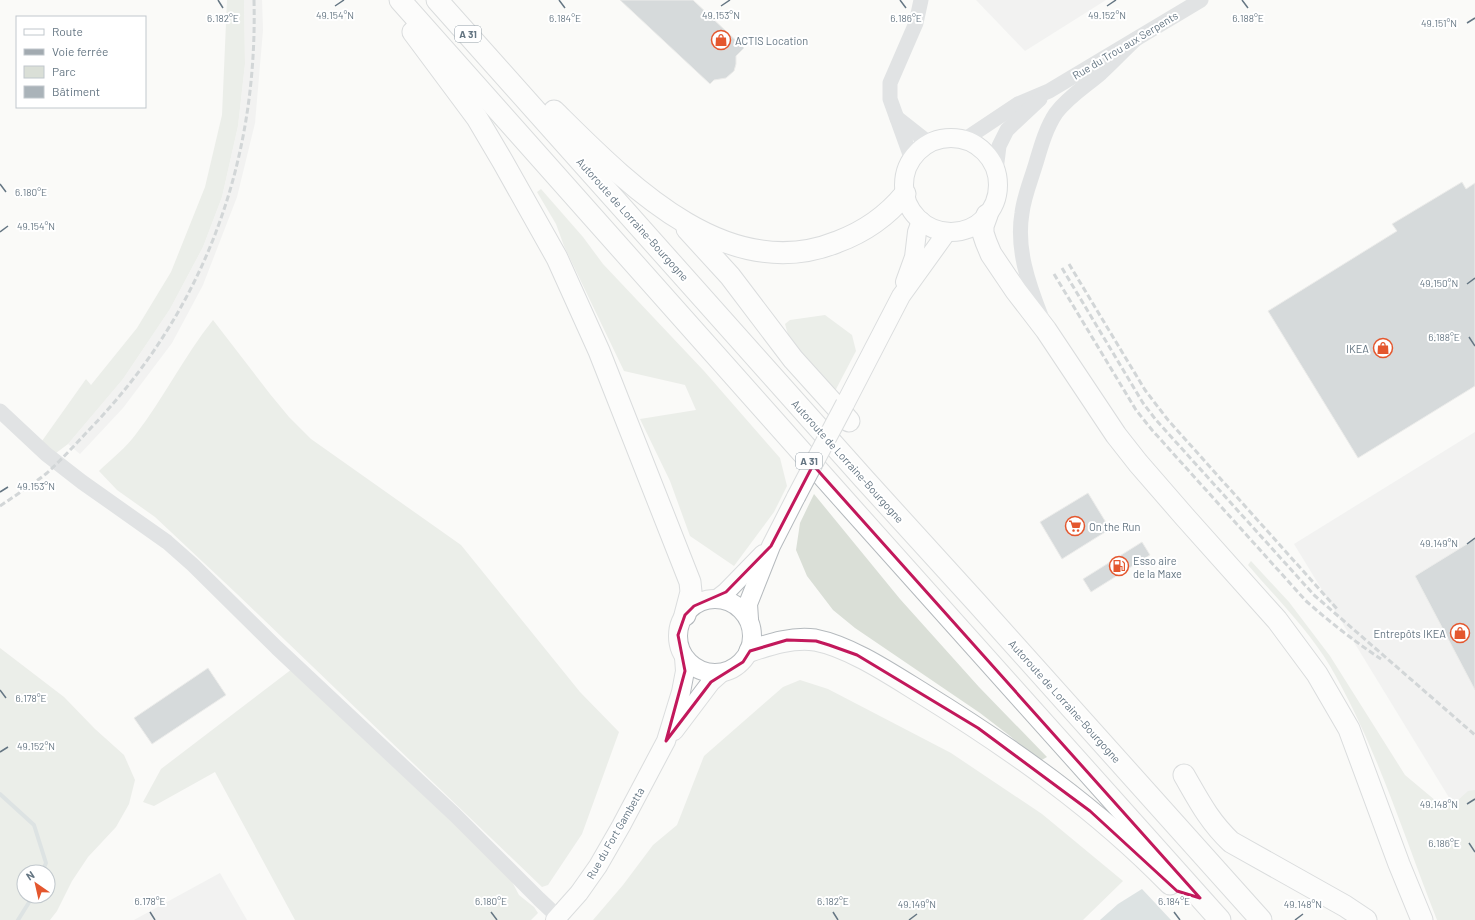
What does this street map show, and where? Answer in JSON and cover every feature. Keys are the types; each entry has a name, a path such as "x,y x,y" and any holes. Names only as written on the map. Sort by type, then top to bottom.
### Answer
{"highway":[{"path":"396,0 409,27 476,118 503,162 556,258 599,351 690,582 691,592 685,615"},
{"name":"A 31","path":"400,0 1220,920"},
{"name":"Autoroute de Lorraine-Bourgogne","path":"437,0 865,480 1261,920"},
{"path":"499,68 531,88 611,168 660,208 678,219 728,243 766,252 786,254 810,251 853,236 875,222 897,204 905,194"},
{"path":"987,215 983,226 986,242 992,254 1016,291 1046,330 1116,435 1184,516 1277,620 1317,674 1349,729 1399,864 1422,920"},
{"path":"678,219 730,276 793,359 847,412"},
{"path":"750,651 787,640 802,639 816,640 857,655 978,728 1036,769 1090,810 1177,891 1200,898"},
{"path":"1184,775 1205,812 1217,828 1232,842 1345,906 1366,920"}],"main road":[{"path":"952,138 964,140 974,144 984,151 991,160 996,170 998,182 997,194 994,205 987,215 976,225 962,230 947,232 933,228 921,221 908,204 905,194 907,170 912,160 920,150 930,144 952,138"},
{"path":"749,619 741,608 730,601 717,599 705,600 694,606 685,615 680,624 678,635 679,646 684,657 691,665 700,670 710,674 720,674 733,670 743,662 750,651 753,640 748,604 771,546 796,497 847,412 901,296 914,256 917,232 921,221"},
{"path":"901,296 947,232"},
{"path":"717,599 726,592 771,546"},
{"name":"Rue du Fort Gambetta","path":"666,741 681,692 685,671 684,657"},
{"name":"Rue du Fort Gambetta","path":"557,918 579,893 598,866 622,826 666,741 711,682 720,674"}],"street":[{"path":"912,160 890,99 890,83 916,23 921,0"},
{"name":"Rue du Trou aux Serpents","path":"964,140 1018,104 1049,91 1201,0"},
{"path":"1046,330 1030,287 1020,238 1020,225 1025,199 1046,131 1056,113 1068,100 1101,74 1136,39"},
{"name":"Rue du Trou aux Serpents","path":"996,170 999,146 1007,130 1049,91"},
{"path":"896,117 930,144"},
{"path":"0,411 46,454 82,482 167,542 193,565 277,648 455,814 557,918"}],"highlighted area":[{"path":"813,465 1200,898 1177,891 1090,811 978,728 857,655 816,641 787,640 750,651 743,662 711,682 666,741 685,671 678,635 685,615 694,606 726,592 771,546"}],"shaded area":[{"path":"244,0 262,0 263,30 255,123 237,197 203,285 172,343 123,408 80,454 68,444 123,379 170,309 203,247 222,197 238,126 245,64"},
{"path":"976,0 1106,0 1025,51"},
{"path":"1475,432 1475,840 1294,544"},
{"path":"220,873 247,920 134,920"},
{"path":"1142,889 1171,920 1100,920 1118,904"}],"green space":[{"path":"227,0 244,0 245,64 238,126 222,197 203,247 170,309 123,379 68,444 56,453 42,441 86,379 91,385 137,328 171,272 205,187 222,115"},
{"path":"541,189 583,237 603,264 704,371 780,458 787,486 774,512 734,566 690,536 670,481 640,419 696,410 685,385 624,371 564,246 556,224 537,192"},
{"path":"825,315 852,335 856,351 834,393 791,345 785,324 790,320"},
{"path":"213,320 270,394 289,417 311,439 461,545 580,692 619,732 582,834 548,885 542,887 237,594 155,517 117,490 99,471 123,449 136,434"},
{"path":"814,494 900,599 979,687 1047,757 1040,761 980,713 855,628 833,610 807,576 796,550 800,523"},
{"path":"1251,561 1289,602 1330,656 1405,775 1436,801 1456,802 1468,791 1475,790 1475,920 1437,920 1375,759 1346,696 1330,666 1312,639 1248,565"},
{"path":"0,648 64,697 95,729 124,755 135,780 129,804 116,827 88,857 72,881 57,911 50,920 0,920"},
{"path":"292,669 509,876 519,895 534,907 538,913 531,920 295,920 215,772 154,806 143,802 161,769"},
{"path":"800,680 828,689 951,753 1042,814 1123,881 1083,920 593,920 623,885 653,845 677,825 704,756 783,687"}],"building":[{"path":"620,0 693,0 744,48 736,56 734,71 726,78 714,80 710,84"},
{"name":"IKEA","path":"1462,182 1466,189 1475,183 1475,386 1358,458 1268,311 1397,231 1392,224"},
{"name":"On the Run","path":"1088,493 1110,529 1062,559 1040,522"},
{"name":"Entrepôts IKEA","path":"1475,539 1475,690 1415,576"},
{"name":"Esso aire de la Maxe","path":"1142,542 1150,555 1091,592 1083,579"},
{"path":"208,668 226,695 152,744 134,718"}],"waterway":[{"path":"0,794 34,825 46,864"},
{"path":"18,920 28,904"}],"railway":[{"path":"0,506 47,473 87,432 128,386 163,338 192,287 216,233 234,178 246,120 253,61 254,0"},
{"path":"1069,264 1145,390 1168,420 1338,610"},
{"path":"1062,268 1143,403 1156,420 1314,595 1475,735"},
{"path":"1054,274 1136,410 1152,430 1306,601 1343,632 1381,659"}],"place":[{"name":"ACTIS Location","path":"721,40"},
{"name":"IKEA","path":"1383,348"},
{"name":"On the Run","path":"1075,526"},
{"name":"Esso aire de la Maxe","path":"1119,566"},
{"name":"Entrepôts IKEA","path":"1460,633"}]}
